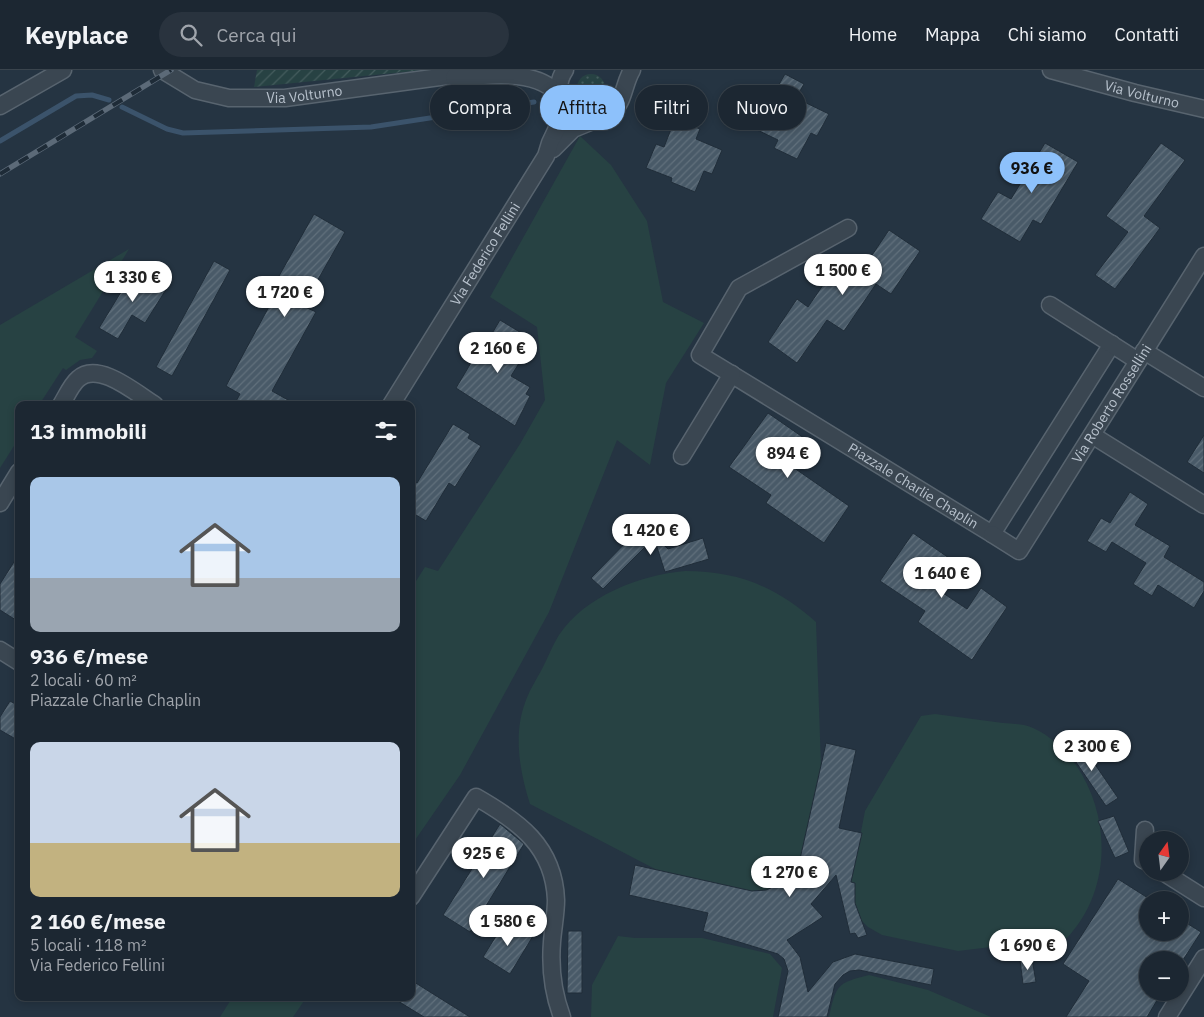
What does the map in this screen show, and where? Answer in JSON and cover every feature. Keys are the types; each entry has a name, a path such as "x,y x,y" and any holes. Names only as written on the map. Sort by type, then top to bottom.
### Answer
{"street":[{"path":"0,106 63,70"},
{"name":"Via Volturno","path":"165,71 195,90 229,98 285,98 447,76 466,70"},
{"path":"559,85 566,70"},
{"path":"617,70 622,85"},
{"path":"625,85 632,70"},
{"name":"Via Volturno","path":"1052,70 1204,110"},
{"name":"Via Volturno","path":"447,76 460,78 512,73 529,74 538,76 550,85"},
{"name":"Via Federico Fellini","path":"546,156 556,130"},
{"name":"Via Federico Fellini","path":"393,401 546,156 574,130"},
{"name":"Piazzale Charlie Chaplin","path":"848,228 740,288 700,355 1019,551"},
{"name":"Via Roberto Rossellini","path":"1019,551 1204,256"},
{"path":"1050,305 1112,344 1141,356 1204,388"},
{"name":"Piazzale Charlie Chaplin","path":"992,534 1112,344"},
{"path":"63,401 81,376 97,372 108,376 149,401"},
{"path":"682,456 732,374"},
{"path":"1092,435 1203,503"},
{"path":"0,503 15,479"},
{"path":"0,650 15,659"},
{"path":"415,891 476,797 512,819 530,835 540,848 552,870 556,899 552,943 552,970 554,990 562,1017"},
{"path":"1177,881 1204,898"},
{"path":"1167,1017 1204,958"}],"green space":[{"path":"257,70 424,70 254,87"},
{"path":"591,74 601,78 604,85 578,85 581,78"},
{"path":"580,136 611,165 647,221 663,302 704,323 666,383 650,465 617,440 549,612 460,775 415,840 415,583 425,567 438,571 520,444 545,400 537,327 490,297"},
{"path":"129,249 75,337 97,351 92,358 80,360 66,370 63,368 42,401 15,401 15,444 0,468 0,325"},
{"path":"685,571 722,574 756,583 787,599 816,622 821,766 800,859 792,874 782,883 766,890 752,891 657,870 530,804 526,792 519,754 521,715 528,694 559,635 583,609 615,590 650,577"},
{"path":"935,714 1030,727 1051,739 1076,765 1088,786 1096,808 1101,831 1102,854 1099,877 1092,899 1081,919 1067,938 958,951 882,935 868,927 857,916 851,883 865,811 921,716"},
{"path":"618,936 635,938 702,938 770,954 782,968 773,1017 591,1017 592,985"},
{"path":"869,975 928,990 991,1017 829,1017 836,992 840,987 850,980"},
{"path":"230,1001 304,1001 293,1017 220,1017"}],"building":[{"path":"785,74 804,84 803,85 779,85"},
{"path":"806,103 829,114 817,136 811,133 797,159 774,148 778,140 757,130 806,130"},
{"path":"671,130 700,130 696,139 722,150 712,174 704,171 695,192 671,182 672,178 646,168 656,144 664,147"},
{"path":"1045,143 1078,162 1041,224 1033,220 1020,242 981,219 998,192 1011,199"},
{"path":"1161,143 1185,160 1144,216 1160,228 1115,289 1095,275 1128,232 1106,216"},
{"path":"314,214 345,232 303,306 316,312 272,391 290,401 236,401 240,394 226,386 284,279 279,276"},
{"path":"889,230 920,251 891,294 876,284 844,331 827,320 797,363 768,342 797,299 808,307 840,260 860,273"},
{"path":"214,261 230,270 172,376 156,367"},
{"path":"135,269 167,288 145,323 132,315 118,339 99,328"},
{"path":"500,320 523,334 529,355 523,357 511,376 530,387 526,394 530,396 515,426 456,388 481,346 484,347"},
{"path":"768,413 804,438 787,463 849,506 824,543 766,503 771,495 729,467"},
{"path":"453,424 470,434 468,438 481,446 455,487 449,483 426,521 415,514 415,482 417,483"},
{"path":"1204,435 1204,473 1187,462"},
{"path":"1130,492 1148,504 1135,525 1170,546 1164,557 1204,582 1204,591 1194,608 1158,585 1152,596 1133,584 1146,563 1112,542 1106,552 1087,541 1101,518 1110,523"},
{"path":"643,525 668,549 703,538 709,559 665,572 654,538 603,589 591,578"},
{"path":"913,533 949,558 931,585 967,609 981,588 1007,607 972,660 918,622 925,611 880,581"},
{"path":"15,560 15,619 0,610 0,584"},
{"path":"10,701 15,704 15,739 0,730 0,717"},
{"path":"1077,738 1118,798 1106,806 1065,746"},
{"path":"826,743 856,750 839,828 862,833 851,882 855,883 855,903 867,935 858,938 855,933 850,934 836,875 811,904 823,917 787,940 800,957 808,992 833,962 855,954 934,969 931,985 859,970 850,971 843,975 835,984 827,1017 778,1017 788,971 784,959 778,954 703,931 708,913 629,895 635,865 752,891 766,890 782,883 792,874 800,859"},
{"path":"1114,816 1129,852 1115,858 1098,821"},
{"path":"500,824 524,844 470,932 443,915"},
{"path":"1118,879 1139,892 1139,941 1189,941 1189,925 1201,932 1189,951 1139,951 1139,1001 1157,1001 1147,1017 1066,1017 1089,981 1063,964"},
{"path":"506,920 533,936 510,974 483,957"},
{"path":"568,931 582,931 582,993 567,993"},
{"path":"1032,959 1036,982 1023,984 1020,960"},
{"path":"415,983 470,1017 424,1017 398,1001 415,1001"}],"waterway":[{"path":"0,141 76,96 92,95 109,100"},
{"path":"122,107 167,129 183,133 371,127 534,102"}],"railway":[{"path":"0,174 171,70"}]}
